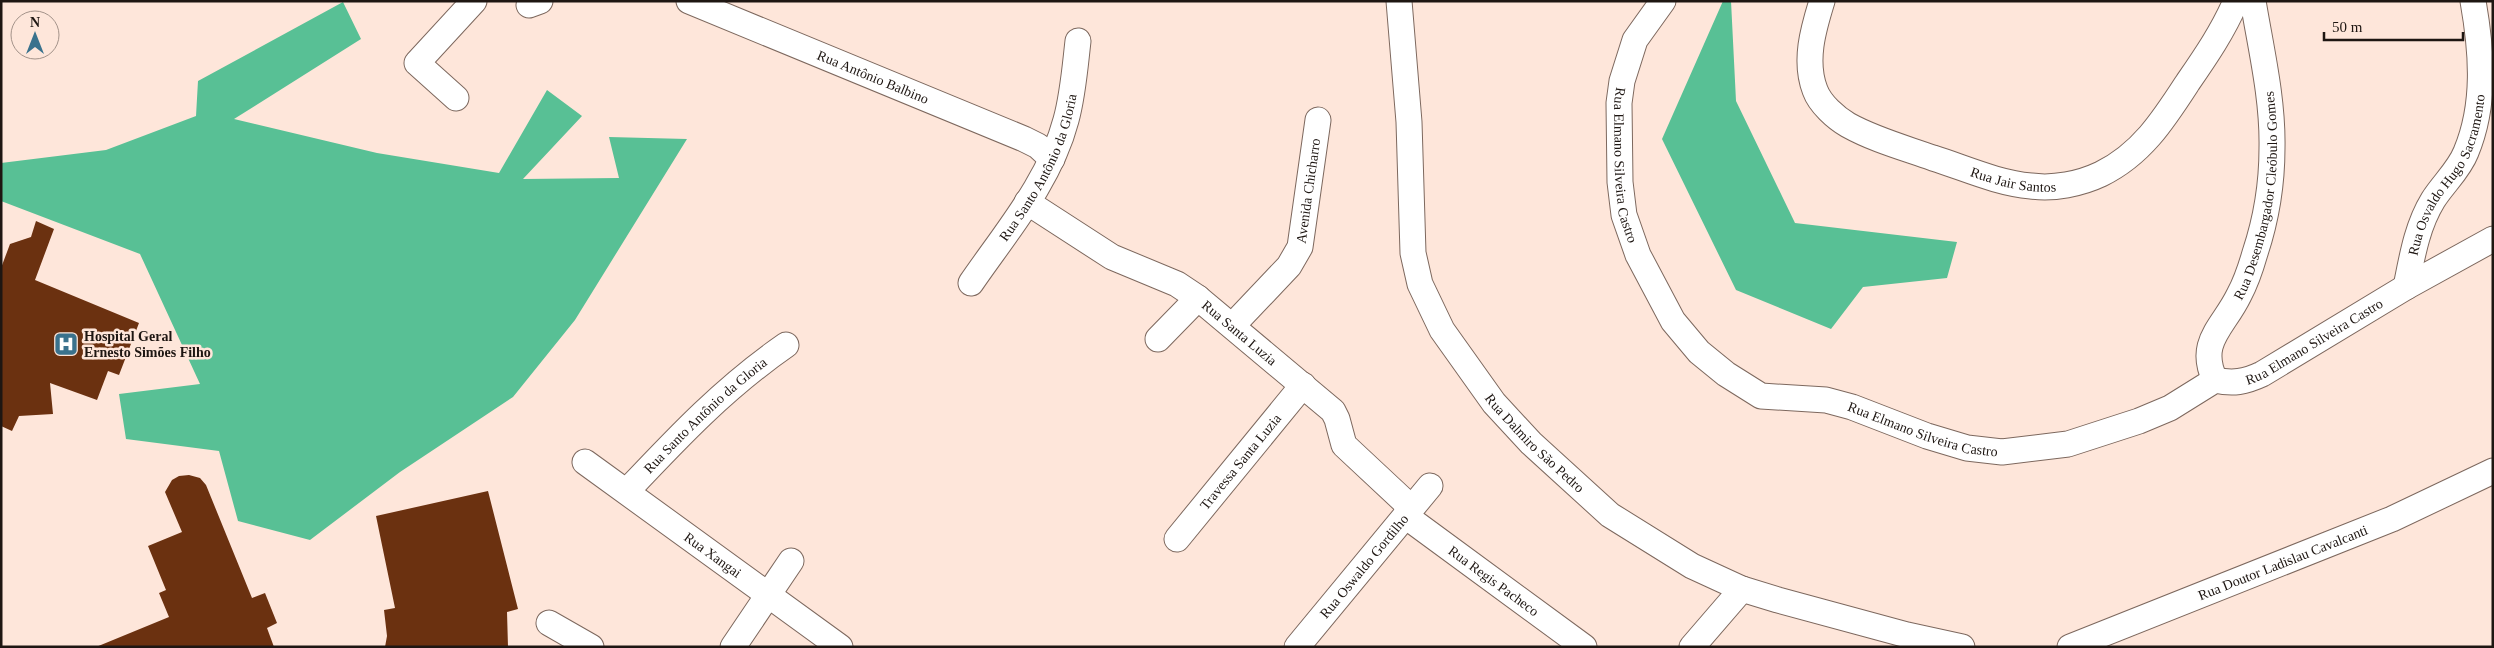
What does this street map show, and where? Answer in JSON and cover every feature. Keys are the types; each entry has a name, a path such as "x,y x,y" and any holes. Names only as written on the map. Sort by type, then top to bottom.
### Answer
{"street":[{"path":"456,98 417,63 474,1"},
{"name":"Rua Antônio Balbino","path":"689,1 1024,139 1038,146 1052,159"},
{"name":"Rua Dalmiro São Pedro","path":"1399,1 1410,131 1413,253 1420,284 1442,330 1494,403 1531,443 1610,515 1692,566 1742,590 1852,621 1962,647"},
{"name":"Rua Elmano Silveira Castro","path":"1663,1 1635,40 1622,81 1619,120 1620,182 1624,215 1638,255 1673,321 1699,352 1732,378 1761,396 1826,400 1852,407 1927,436 1967,448 2002,452 2068,444 2139,421 2170,408 2215,380 2229,383 2245,382 2262,374 2406,287 2493,239"},
{"name":"Rua Jair Santos","path":"1822,1 1814,28 1810,70 1816,91 1828,110 1846,124 1868,135 1994,178 2024,185 2054,187 2099,175 2122,163 2141,147 2158,128 2213,47 2236,1"},
{"name":"Rua Desembargador Cleóbulo Gomes","path":"2215,380 2208,361 2210,342 2239,296 2251,265 2267,210 2272,148 2262,54 2252,1"},
{"name":"Rua Osvaldo Hugo Sacramento","path":"2406,287 2422,222 2433,200 2465,154 2474,130 2481,73 2480,40 2473,1"},
{"name":"Rua Santo Antônio da Gloria","path":"971,283 1028,202 1052,159 1066,121 1070,103 1078,41"},
{"name":"Avenida Chicharro","path":"1233,325 1289,266 1300,247 1318,120"},
{"name":"Rua Santa Luzia","path":"1028,202 1112,257 1177,284 1233,325 1333,412 1337,419 1344,445 1350,453 1405,502 1408,511"},
{"path":"1158,340 1198,298"},
{"name":"Rua Santo Antônio da Gloria","path":"627,491 700,415 760,363 786,345"},
{"name":"Travessa Santa Luzia","path":"1177,539 1303,385"},
{"name":"Rua Xangai","path":"585,462 840,647"},
{"name":"Rua Doutor Ladislau Cavalcanti","path":"2070,647 2392,519 2493,471"},
{"name":"Rua Oswaldo Gordilho","path":"1297,647 1430,486"},
{"name":"Rua Regis Pacheco","path":"1408,511 1411,520 1584,647"},
{"path":"733,647 791,561"},
{"path":"1692,647 1742,590"},
{"path":"550,623 592,647"}],"green space":[{"path":"1723,1 1731,1 1736,101 1795,223 1957,242 1947,278 1863,287 1831,329 1736,290 1662,139"},
{"path":"343,2 361,39 234,119 377,153 499,173 547,90 582,116 523,179 619,178 609,137 687,139 575,320 513,397 400,472 310,540 238,521 219,451 126,439 119,394 200,384 140,254 1,201 1,163 106,150 196,116 198,81"}],"building":[{"name":"Hospital Geral Ernesto Simões Filho","path":"36,221 54,229 35,280 139,323 119,375 108,371 97,400 50,383 53,414 19,416 12,431 1,426 1,268 10,244 31,237"},
{"path":"189,475 200,478 206,485 252,598 265,593 277,623 267,628 274,647 96,647 169,617 159,593 166,590 148,546 182,532 165,492 172,480 179,476"},
{"path":"488,491 518,609 507,612 508,647 385,647 387,636 384,610 395,608 376,516"}],"place":[{"name":"Hospital Geral Ernesto Simões Filho","path":"66,344"}]}
